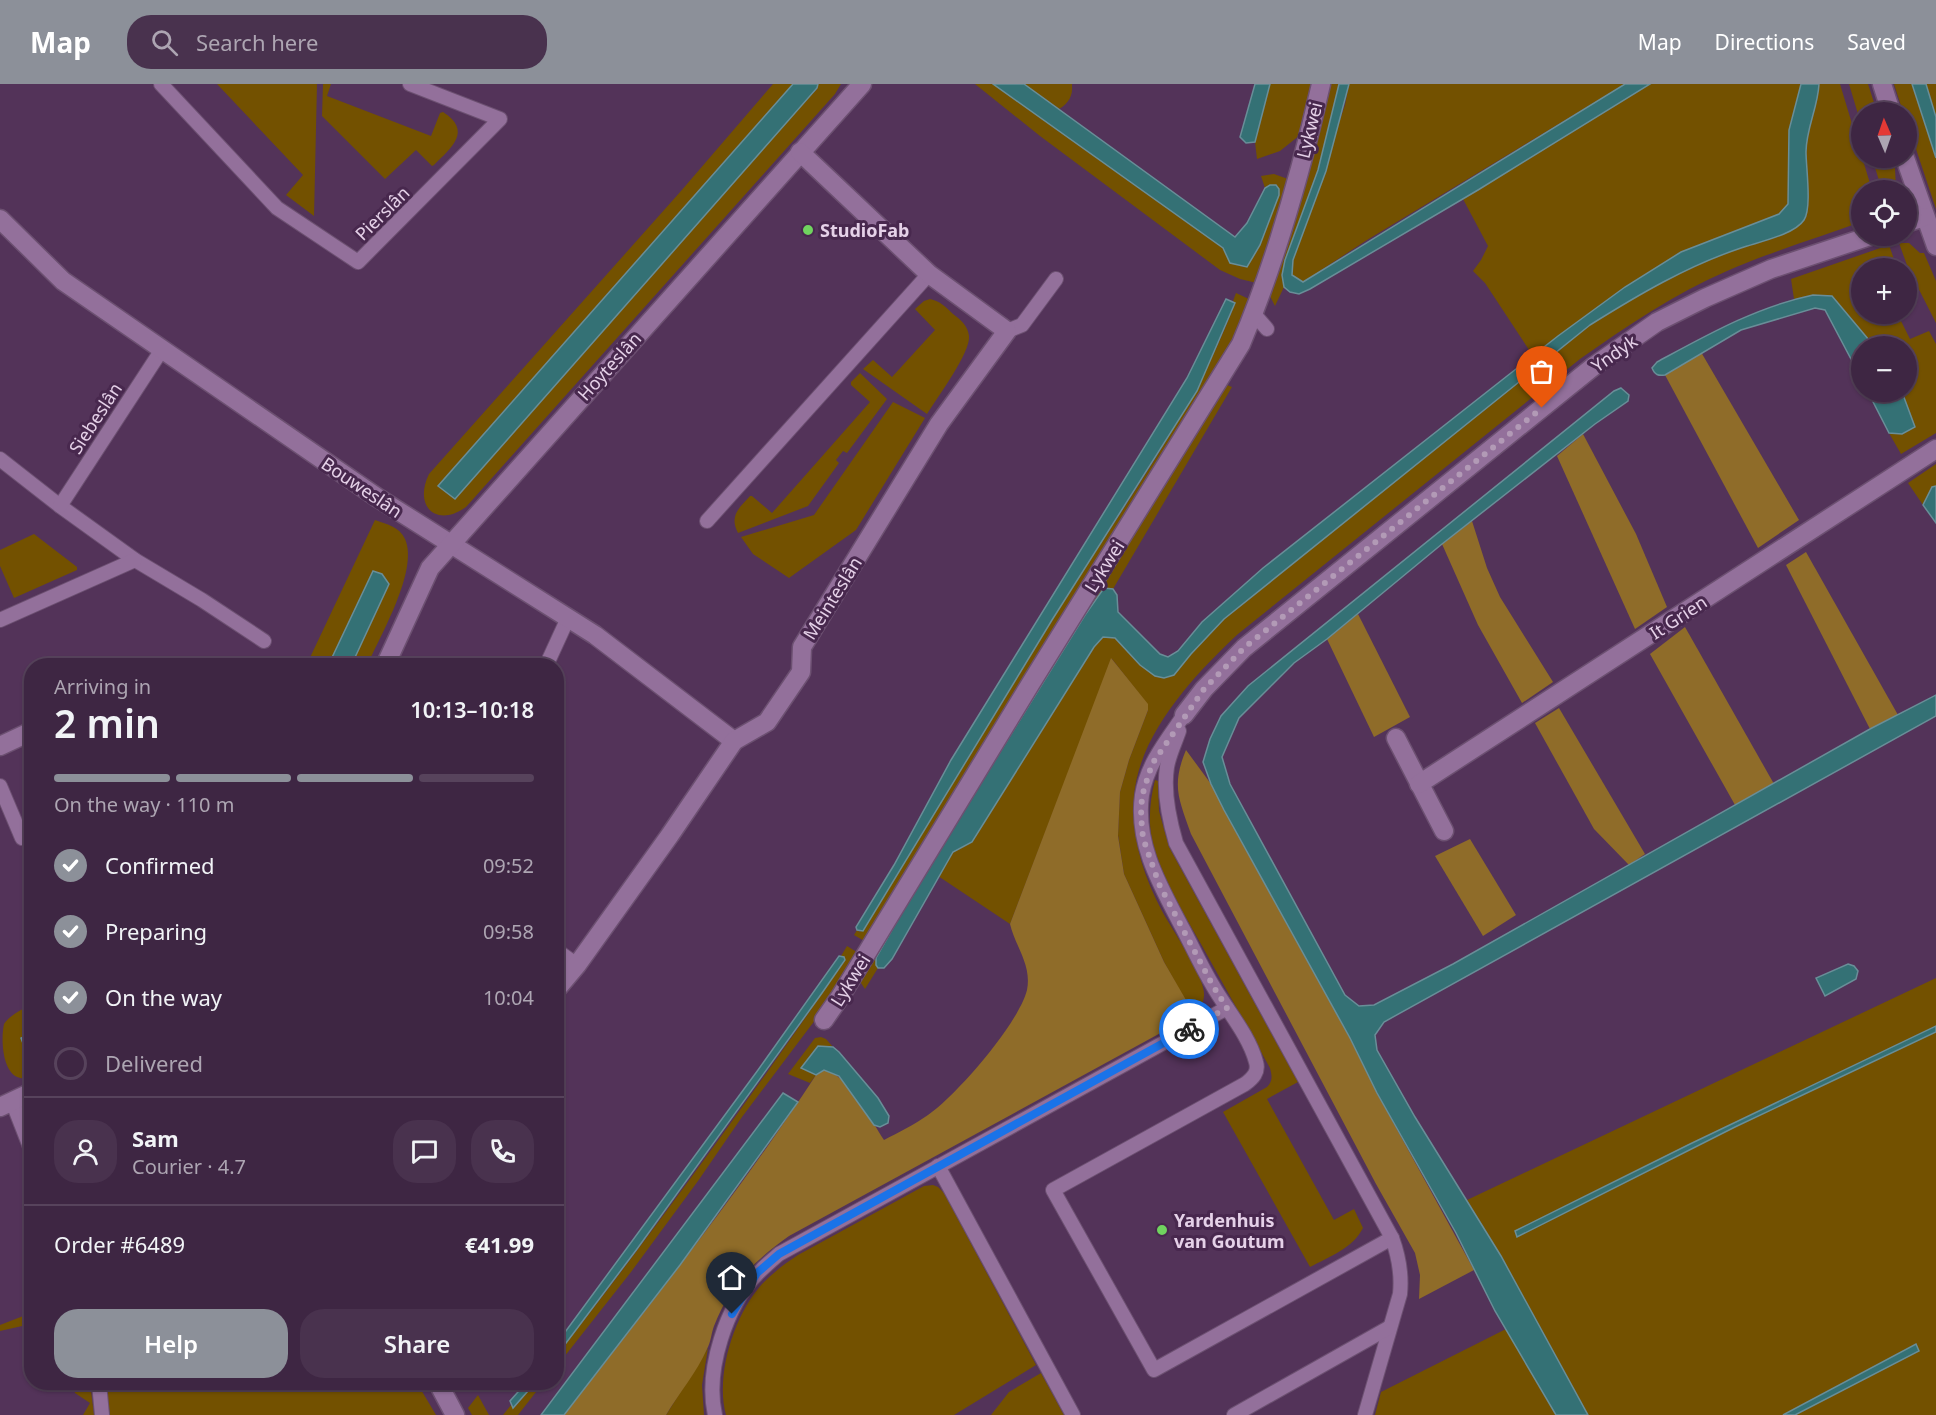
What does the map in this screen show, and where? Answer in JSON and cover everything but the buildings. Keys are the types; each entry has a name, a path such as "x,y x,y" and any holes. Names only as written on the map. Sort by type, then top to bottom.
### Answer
{"street":[{"name":"Hoyteslân","path":"389,658 430,568 862,84"},
{"name":"Lykwei","path":"824,1020 1241,344 1254,314 1286,219 1320,84"},
{"path":"1882,84 1888,102"},
{"path":"800,152 929,274 1007,332"},
{"path":"1908,168 1936,246"},
{"path":"1917,219 1924,217"},
{"name":"Bouweslân","path":"0,219 63,281 161,351 450,545 595,635 734,741"},
{"name":"Yndyk","path":"1184,715 1210,682 1244,648 1593,366 1657,322 1704,298 1771,269 1851,242"},
{"name":"Meinteslân","path":"564,980 670,835 734,741 767,722 801,672 802,647 939,424 1007,332"},
{"name":"It Grien","path":"1419,784 1936,449"},
{"path":"0,746 24,735"},
{"path":"1396,738 1444,831"},
{"path":"4,1103 24,1095"},
{"path":"442,1390 455,1415"}],"lane":[{"name":"Pierslân","path":"161,84 277,208 358,262 500,119 410,84"},
{"path":"707,521 929,274"},
{"path":"1007,332 1022,325 1056,279"},
{"path":"1254,314 1267,329"},
{"name":"Siebeslân","path":"60,506 161,351"},
{"path":"0,459 135,561 202,600 264,641"},
{"path":"0,620 135,561"},
{"path":"550,658 568,618"},
{"path":"1184,715 1167,766 1166,779 1167,807 1176,843 1392,1238 1398,1257 1402,1278 1400,1294 1365,1415"},
{"name":"Yndyk","path":"1184,715 1152,764 1146,779 1142,796 1143,838 1159,884 1213,986 1253,1055 1257,1071 1253,1078 1053,1190 1154,1370 1392,1238"},
{"path":"0,786 22,838"},
{"path":"564,956 577,965"},
{"path":"716,1415 712,1388 719,1344 725,1328 739,1300 757,1273 779,1254 1227,1008"},
{"path":"4,1103 24,1138"},
{"path":"938,1166 1073,1415"},
{"path":"1234,1415 1390,1327"},
{"path":"100,1390 102,1415"}],"shaded area":[{"path":"217,84 317,84 314,216 286,195 303,175"},
{"path":"323,84 331,84 327,96 431,136 440,113 443,112 457,126 456,139 434,165 432,166 416,150 385,179 322,116"},
{"path":"773,84 793,84 438,486 817,89 818,84 841,84 835,94 466,507 446,515 431,511 424,496 429,474"},
{"path":"793,84 818,84 817,88 455,499 438,486"},
{"path":"975,84 993,84 1223,248 1231,263 1244,267 1260,245 1279,195 1279,189 1270,185 1265,188 1261,176 1274,174 1288,179 1290,183 1257,283 1240,279 1220,270 1040,136"},
{"path":"993,84 1024,84 1235,237 1247,223 1265,188 1276,185 1279,195 1260,245 1247,267 1230,263 1223,248"},
{"path":"1024,84 1072,84 1072,92 1068,102 1059,109"},
{"path":"1255,84 1270,84 1255,142 1246,143 1240,137"},
{"path":"1270,84 1314,84 1300,135 1280,151 1257,159 1255,142"},
{"path":"1327,84 1339,84 1318,170 1285,260 1282,275 1284,287 1275,306 1270,292"},
{"path":"1339,84 1349,84 1326,171 1293,260 1292,275 1303,282 1625,84 1650,84 1478,190 1299,294 1290,292 1284,287 1282,275 1285,260 1318,170"},
{"path":"1349,84 1625,84 1367,240 1303,282 1292,275 1293,260 1345,105"},
{"path":"1650,84 1801,84 1789,130 1788,204 1779,215 1681,252 1625,287 1533,356 1485,283 1473,271 1488,246 1463,199"},
{"path":"1801,84 1819,84 1806,152 1808,206 1804,220 1799,225 1784,234 1721,255 1682,272 1590,325 1224,619 1174,675 1164,678 1155,676 1140,665 1115,638 1103,637 1094,647 972,842 953,852 892,959 884,968 878,968 876,958 918,884 1104,588 1113,589 1117,595 1118,612 1160,654 1168,657 1178,651 1202,622 1263,568 1558,336 1625,287 1681,252 1779,214 1788,204 1789,130"},
{"path":"1819,84 1840,84 1851,120 1851,168 1865,168 1869,180 1851,180 1851,226 1760,258 1707,280 1651,311 1580,359 1238,634 1204,668 1171,707 1146,751 1138,774 1134,797 1134,827 1149,884 1200,977 1204,996 1201,1006 1194,1013 1177,1024 1185,1010 1185,1000 1164,962 1124,874 1118,835 1120,792 1129,760 1148,710 1147,704 1112,659 1010,924 938,876 953,852 972,842 1094,647 1103,637 1115,638 1140,665 1174,675 1224,619 1590,325 1682,272 1721,255 1784,234 1798,225 1806,214 1808,187 1806,152"},
{"path":"1849,84 1868,84 1874,102 1854,102"},
{"path":"1894,84 1912,84 1936,158 1936,209 1917,152 1917,102 1900,102"},
{"path":"1912,84 1926,84 1936,117 1936,158"},
{"path":"1926,84 1936,84 1936,117"},
{"path":"1875,168 1895,168 1896,180 1879,180"},
{"path":"1889,246 1894,258 1852,258"},
{"path":"1900,246 1912,246 1920,253 1924,253 1936,281 1936,323 1917,286 1917,258 1904,258"},
{"path":"1851,258 1851,319 1832,296 1813,295 1794,299 1791,279"},
{"path":"1236,293 1251,300 1235,340 866,942 854,935 857,930 860,932 1046,630 1162,449 1220,341 1235,303 1233,301"},
{"path":"1813,295 1832,296 1851,319 1851,324 1856,324 1866,336 1851,336 1851,359 1825,310 1815,308 1741,330 1665,375 1654,372 1652,368 1657,362 1694,342 1752,314"},
{"path":"930,299 943,305 961,321 969,336 965,353 927,414 863,369 873,360 892,377 935,330 915,309"},
{"path":"1226,299 1235,303 1197,391 1052,620 863,931 857,930 856,927 894,865 951,760 1187,378"},
{"path":"1856,324 1902,324 1908,336 1866,336"},
{"path":"1929,331 1936,344 1936,433 1901,454 1889,433 1902,434 1915,427 1906,402 1917,402 1917,336"},
{"path":"1701,352 1799,520 1758,548 1665,375"},
{"path":"860,373 887,399 847,453 843,451 836,460 839,463 808,506 738,533 735,527 736,513 750,496 772,513 870,402 851,385"},
{"path":"1224,386 1232,387 1113,589 1104,588 1085,615 918,884 876,957 878,968 865,989 859,980"},
{"path":"1621,388 1629,395 1628,401 1595,424 1442,544 1327,639 1294,663 1239,718 1222,757 1230,784 1345,995 1359,1006 1374,1005 1453,964 1870,729 1936,695 1936,716 1384,1022 1375,1035 1377,1050 1415,1117 1501,1256 1588,1415 1556,1415 1495,1311 1456,1233 1377,1093 1350,1038 1224,810 1203,762 1210,739 1221,716 1248,686 1614,391"},
{"path":"893,402 925,418 856,530 789,578 753,554 741,537 814,515"},
{"path":"1873,402 1906,402 1915,427 1902,434 1889,433"},
{"path":"1583,434 1636,534 1667,607 1635,629 1557,456"},
{"path":"1936,464 1936,486 1932,487 1923,505 1908,483"},
{"path":"1936,486 1936,523 1923,505 1932,487"},
{"path":"375,520 400,532 405,539 408,552 407,568 396,603 371,658 355,658 389,584 374,571 332,658 310,658"},
{"path":"1472,521 1487,568 1500,597 1553,682 1522,703 1478,625 1442,544"},
{"path":"34,534 77,567 77,570 14,598 0,566 0,550"},
{"path":"1806,552 1898,715 1870,729 1786,565"},
{"path":"373,571 382,574 389,584 355,658 332,658"},
{"path":"1358,614 1410,717 1374,737 1327,639"},
{"path":"1685,627 1774,784 1735,805 1650,654"},
{"path":"1111,658 1148,704 1148,710 1129,760 1120,792 1118,836 1124,874 1164,962 1186,1000 1185,1010 1177,1024 776,1245 744,1275 728,1298 720,1311 703,1358 666,1415 564,1415 725,1205 816,1075 824,1070 842,1080 858,1099 884,1140 940,1106 970,1076 1000,1039 1022,1004 1028,981 1025,964 1010,924"},
{"path":"1559,708 1645,854 1629,865 1594,829 1535,723"},
{"path":"1186,750 1211,784 1474,1270 1419,1299 1420,1275 1415,1253 1376,1184 1191,834 1178,792 1179,773"},
{"path":"1155,780 1158,781 1159,811 1169,847 1298,1082 1267,1099 1334,1220 1354,1209 1363,1228 1347,1246 1310,1267 1223,1112 1267,1087 1272,1076 1271,1071 1166,880 1152,840 1150,825"},
{"path":"1470,839 1516,915 1483,936 1435,856"},
{"path":"847,946 860,954 834,995 742,1117 698,1181 564,1357 564,1346 740,1111 845,960 841,956"},
{"path":"839,956 844,957 845,960 822,993 637,1249 564,1346 564,1333"},
{"path":"1848,964 1854,966 1858,971 1856,979 1825,996 1816,978"},
{"path":"1936,978 1936,1026 1690,1144 1517,1237 1735,1127 1936,1032 1936,1415 1795,1415 1919,1351 1916,1344 1783,1415 1588,1415 1501,1256 1467,1200"},
{"path":"24,1008 24,1036 21,1038 24,1048 24,1078 22,1078 14,1075 9,1069 3,1051 4,1024"},
{"path":"1936,1026 1936,1032 1735,1127 1517,1237 1515,1231"},
{"path":"821,1037 833,1047 818,1046 801,1068 816,1075 810,1083 788,1074 815,1038"},
{"path":"818,1046 833,1047 839,1052 878,1098 889,1116 888,1123 880,1127 874,1125 839,1076 824,1070 816,1075 801,1068"},
{"path":"783,1093 798,1102 680,1265 564,1415 541,1415 560,1390 564,1390 564,1384"},
{"path":"933,1185 944,1193 1036,1365 954,1415 726,1415 723,1382 729,1346 743,1312 762,1284 798,1255 924,1186"},
{"path":"24,1316 24,1326 0,1331 0,1325"},
{"path":"1506,1329 1556,1415 1375,1415 1381,1392"},
{"path":"1916,1344 1919,1351 1795,1415 1783,1415"},
{"path":"708,1348 702,1385 704,1415 666,1415"},
{"path":"1041,1373 1064,1415 991,1415 1009,1392"},
{"path":"74,1390 91,1390 94,1415 83,1415 90,1403"},
{"path":"107,1390 421,1390 436,1415 110,1415"},
{"path":"520,1390 529,1390 513,1408 510,1401"},
{"path":"529,1390 538,1390 518,1415 503,1415 511,1405 515,1407"},
{"path":"478,1395 489,1415 472,1415 468,1408"}],"way so far":[{"path":"1189,1029 1227,1008 1159,884 1150,862 1143,838 1141,816 1142,796 1152,764 1204,689 1244,648 1542,408"}],"place":[{"name":"StudioFab","path":"808,230"},
{"name":"Yardenhuis van Goutum","path":"1162,1230"}],"route":[{"path":"732,1314 757,1273 779,1254 1189,1029"}]}
